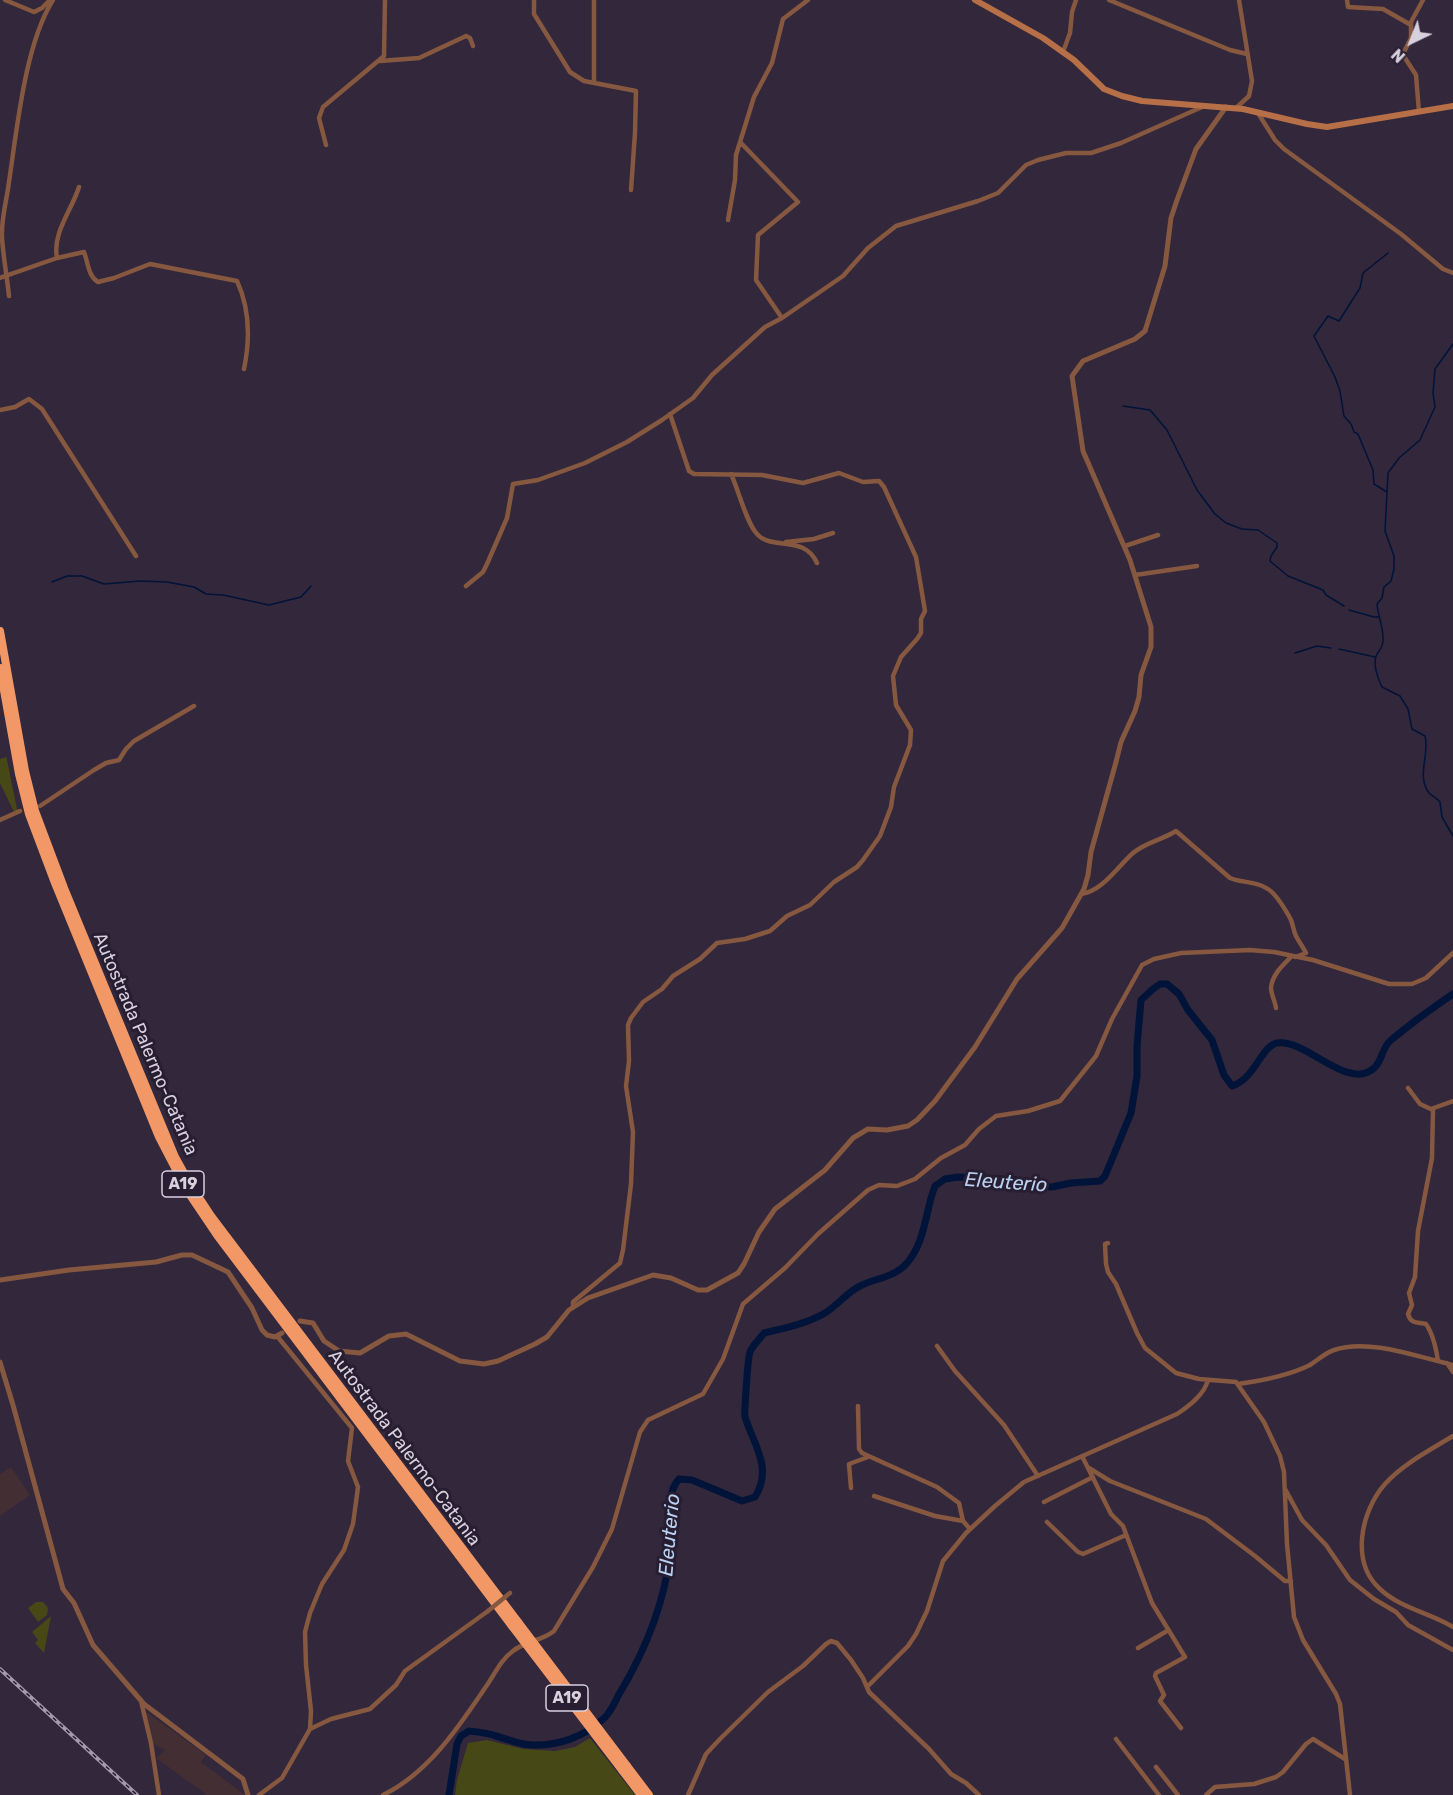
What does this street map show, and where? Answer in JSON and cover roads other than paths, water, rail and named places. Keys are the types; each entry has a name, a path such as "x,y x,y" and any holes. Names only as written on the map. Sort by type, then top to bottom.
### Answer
{"highway":[{"name":"Autostrada Palermo-Catania","path":"0,631 25,771 35,811 64,888 163,1130 180,1166 217,1224 515,1624"},
{"name":"Autostrada Palermo-Catania","path":"0,668 19,774 29,814 134,1077 172,1165 217,1235 515,1624"},
{"name":"A19","path":"515,1624 625,1768 649,1795"},
{"name":"A19","path":"625,1768 641,1795"}],"main road":[{"path":"975,0 1043,38 1074,60 1104,89 1142,101 1236,108 1327,127 1453,106"}],"street":[{"path":"4,0 34,12 52,0"},
{"path":"9,296 2,234 15,142 37,35 42,18 52,0"},
{"path":"326,145 319,118 323,107 384,56 385,0"},
{"path":"534,0 534,14 570,72 584,81 636,91 631,190"},
{"path":"594,0 594,83"},
{"path":"728,220 735,180 736,155 754,97 772,63 783,19 808,0"},
{"path":"1063,52 1070,33 1076,0"},
{"path":"1109,0 1230,50 1247,54"},
{"path":"1347,0 1348,7 1383,9 1411,25"},
{"path":"1419,112 1416,75 1405,58 1404,52 1411,38 1411,25 1424,0"},
{"path":"1236,108 1243,103 1251,90 1252,81 1238,1"},
{"path":"380,61 419,58 466,36 473,46"},
{"path":"466,586 483,572 487,564 507,518 513,484 538,480 585,463 627,442 670,414 693,398 712,375 765,327 843,276 868,248 896,226 998,193 1026,165 1038,160 1066,153 1091,153 1121,143 1204,105"},
{"path":"300,1321 313,1323 324,1341 339,1351 360,1353 388,1336 406,1334 460,1361 484,1364 498,1361 547,1337 573,1307 588,1298 653,1275 671,1278 698,1290 707,1290 738,1273 759,1232 776,1209 825,1170 853,1138 868,1129 898,1129 917,1120 975,1047 1017,980 1062,928 1081,894 1089,875 1091,852 1120,744 1136,711 1142,675 1151,647 1151,627 1125,546 1083,452 1072,376 1083,361 1135,339 1145,331 1165,266 1171,218 1177,200 1196,149 1226,107"},
{"path":"1258,113 1275,140 1284,149 1401,234 1443,269 1453,273"},
{"path":"741,143 798,202 758,235 757,241 756,280 782,318"},
{"path":"57,258 55,249 57,239 79,187"},
{"path":"0,278 57,258 84,252 90,273 98,282 150,264 237,281 247,312 248,352 244,369"},
{"path":"0,410 29,399 42,409 135,556"},
{"path":"573,1307 573,1302 579,1296 620,1263 623,1250 631,1184 633,1132 626,1086 629,1062 628,1025 631,1017 643,1002 662,988 673,976 700,959 717,943 770,932 787,916 810,905 834,882 856,867 880,836 912,735 896,705 893,676 901,657 921,633 921,619 925,612 916,556 884,487 879,481 863,482 839,473 803,483 762,475 694,474 689,471 670,414"},
{"path":"731,474 750,523 758,535 764,539 810,551 817,563"},
{"path":"783,543 833,533"},
{"path":"1125,546 1158,535"},
{"path":"1135,575 1197,566"},
{"path":"40,806 106,763 119,760 134,741 194,706"},
{"path":"0,820 21,811"},
{"path":"1081,894 1106,881 1143,846 1176,831 1230,878 1269,889 1291,920 1296,936 1306,953 1292,957 1273,979 1271,990 1276,1008"},
{"path":"383,1795 415,1774 433,1756 513,1650 547,1637 554,1631 593,1567 612,1529 640,1432 648,1420 703,1394 723,1359 742,1304 785,1268 868,1190 879,1185 897,1186 915,1179 941,1158 965,1145 979,1129 996,1116 1028,1111 1060,1101 1096,1056 1112,1019 1142,965 1154,959 1181,953 1237,950 1274,952 1312,960 1389,984 1412,984 1419,983 1426,978 1453,953"},
{"path":"1408,1088 1420,1104 1431,1108 1453,1101"},
{"path":"1431,1108 1433,1110 1432,1158 1418,1231 1415,1277 1409,1293 1412,1305 1408,1314 1413,1322 1426,1324 1428,1327 1438,1361"},
{"path":"1108,1243 1105,1244 1108,1272 1116,1284 1141,1343 1176,1373 1208,1380 1236,1382 1264,1422 1276,1445 1283,1465 1292,1604 1303,1640 1340,1704 1350,1795"},
{"path":"0,1280 69,1270 156,1262 182,1255 192,1255 228,1272 252,1308 262,1330 267,1335 280,1334 352,1428 348,1461 358,1487 355,1513 347,1544 322,1584 305,1632 311,1711 310,1730 282,1778 259,1795"},
{"path":"937,1346 955,1371 1004,1425 1038,1476"},
{"path":"1238,1384 1264,1380 1302,1368 1334,1350 1357,1346 1414,1354 1450,1364 1453,1372"},
{"path":"0,1362 14,1405 63,1589 74,1604 93,1645 140,1700 243,1779 248,1795"},
{"path":"867,1688 908,1647 927,1611 943,1561 970,1529 1013,1491 1038,1476 1187,1408 1202,1393 1208,1380"},
{"path":"858,1406 859,1449 868,1457 937,1487 946,1496 956,1500 959,1503 963,1521 970,1529"},
{"path":"1453,1436 1400,1470 1386,1483 1372,1506 1361,1546 1364,1563 1377,1587 1398,1601 1441,1620 1453,1628"},
{"path":"1083,1456 1111,1514 1118,1519 1126,1535 1152,1603 1185,1658 1156,1673 1155,1676 1164,1695 1160,1701 1181,1728"},
{"path":"851,1488 849,1464 868,1457"},
{"path":"1088,1467 1110,1481 1206,1519 1285,1581 1291,1581"},
{"path":"1044,1502 1093,1477"},
{"path":"1284,1488 1302,1520 1326,1545 1350,1580 1374,1599 1396,1612 1408,1625 1453,1650"},
{"path":"874,1496 935,1516 963,1521"},
{"path":"1047,1522 1078,1552 1083,1554 1126,1535"},
{"path":"310,1730 331,1719 370,1708 396,1685 405,1671 510,1593"},
{"path":"1138,1648 1167,1631"},
{"path":"688,1795 706,1754 720,1738 768,1692 803,1666 831,1641 837,1643 863,1678 869,1692 951,1773 979,1795"},
{"path":"140,1700 151,1743 159,1795"},
{"path":"1116,1739 1159,1795"},
{"path":"1206,1795 1215,1787 1254,1784 1276,1777 1313,1739 1345,1759"},
{"path":"1156,1767 1178,1795"}],"waterway":[{"path":"1387,492 1374,484 1373,470 1358,434 1354,432 1344,416 1335,377 1314,336 1328,316 1339,321 1360,288 1363,273 1388,253"},
{"path":"1453,344 1435,369 1433,393 1435,407 1420,440 1399,458 1388,473 1385,531 1394,556 1394,569 1391,581 1384,587 1382,598 1377,604 1383,642 1375,662 1382,687 1400,696 1408,709 1412,729 1425,736 1423,772 1425,786 1429,793 1440,802 1442,817 1453,836"},
{"path":"1123,406 1150,410 1167,430 1197,490 1215,514 1226,523 1242,529 1258,530 1277,543 1270,561 1288,576 1323,590 1326,595 1344,606"},
{"path":"52,582 67,576 82,576 104,584 140,581 167,582 194,587 206,594 223,595 269,605 301,597 311,586"},
{"path":"1349,610 1379,617"},
{"path":"1295,653 1317,646 1331,648"},
{"path":"1339,649 1375,657"},
{"name":"Eleuterio","path":"449,1795 457,1744 461,1736 469,1731 490,1734 523,1744 551,1744 588,1731 610,1712 646,1643 665,1586 671,1546 670,1502 674,1486 679,1479 692,1480 742,1501 755,1497 760,1486 762,1466 745,1414 750,1352 764,1333 818,1317 857,1288 902,1268 913,1254 922,1236 935,1186 945,1179 958,1177 1016,1180 1033,1186 1052,1187 1100,1181 1105,1176 1131,1113 1137,1076 1141,1000 1153,989 1160,984 1167,984 1179,994 1188,1010 1212,1040 1224,1075 1232,1086 1246,1077 1266,1050 1277,1043 1288,1043 1348,1073 1360,1074 1370,1071 1377,1065 1390,1041 1453,994"}],"railway":[{"path":"0,1669 137,1795"}]}
